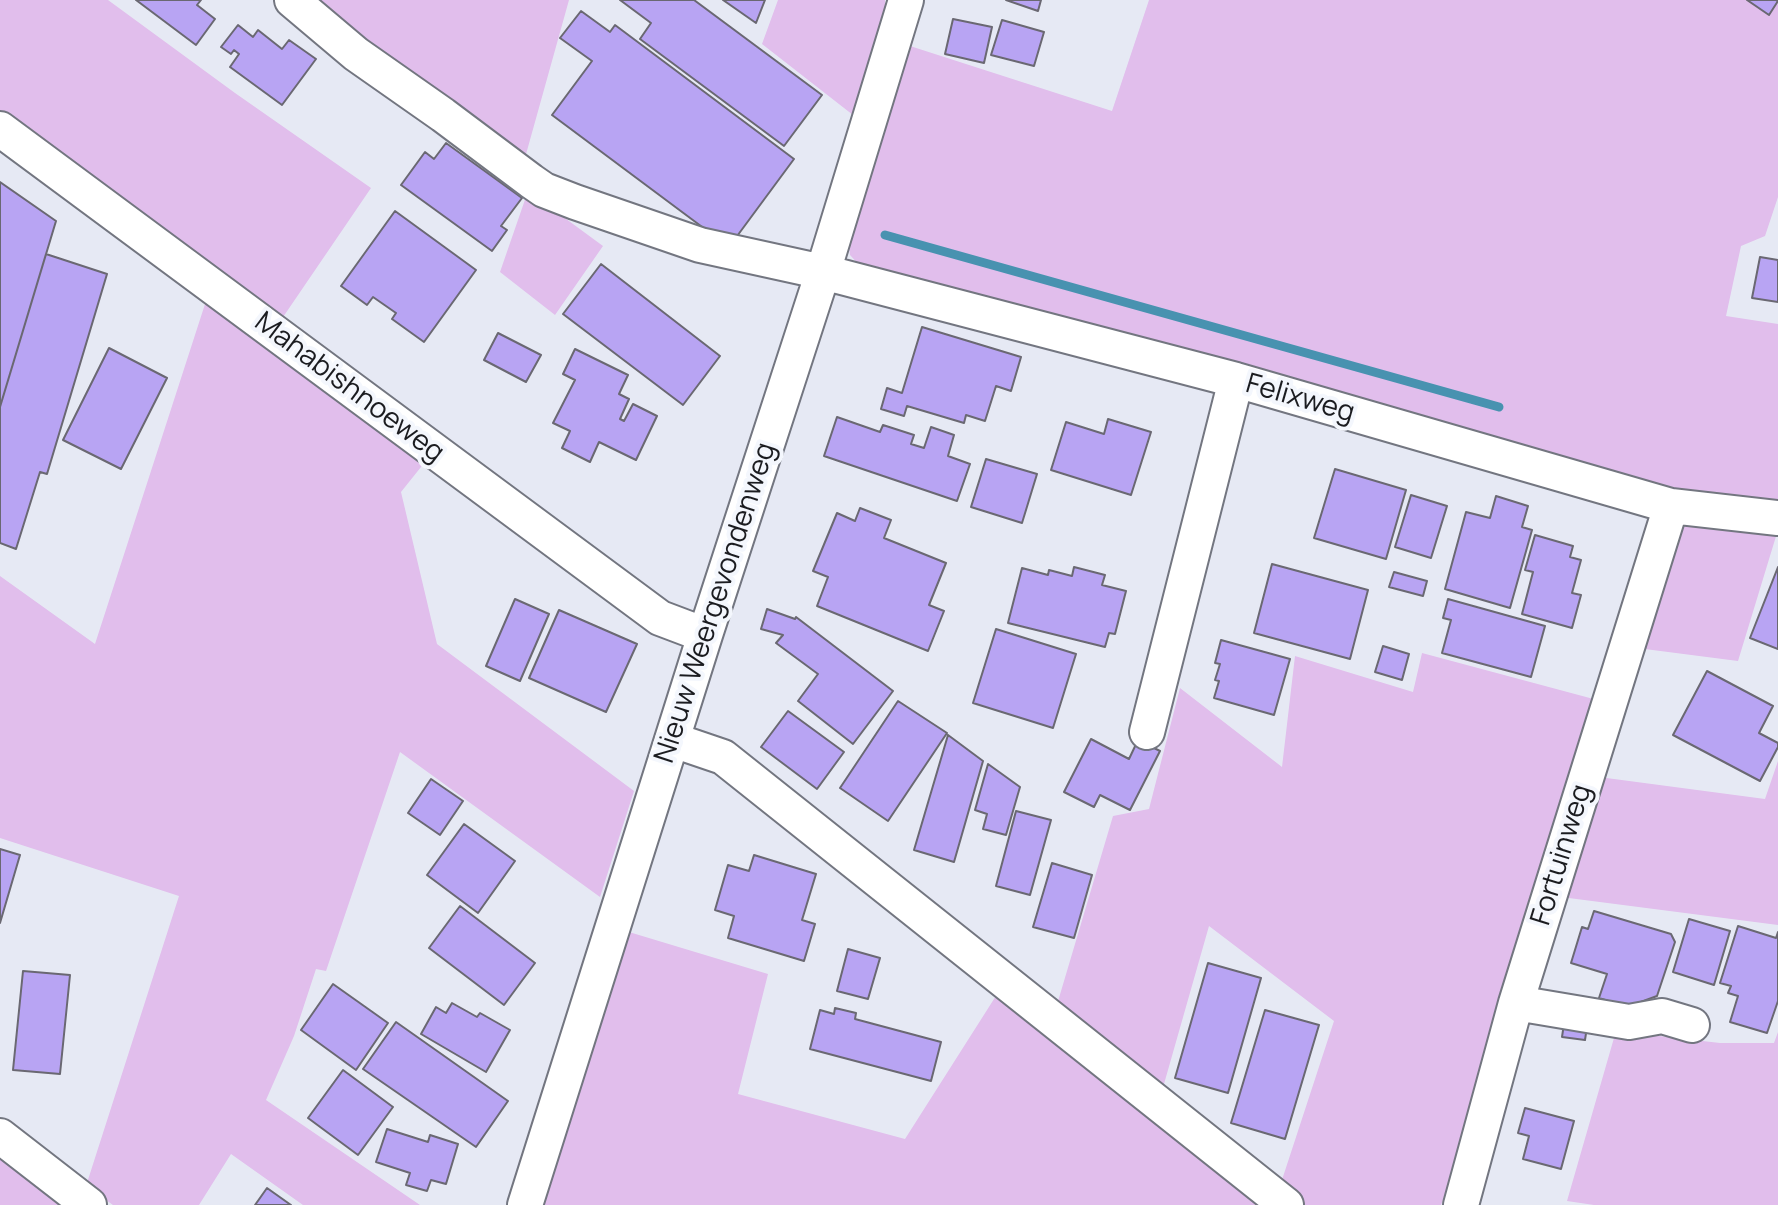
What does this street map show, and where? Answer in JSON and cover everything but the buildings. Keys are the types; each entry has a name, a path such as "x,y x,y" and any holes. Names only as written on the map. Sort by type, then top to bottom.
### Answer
{"street":[{"name":"Felixweg","path":"292,0 356,54 544,190 700,245 823,272 1236,380 1671,506 1778,518"},
{"name":"Nieuw Weergevondenweg","path":"525,1205 823,272 906,0"},
{"name":"Mahabishnoeweg","path":"0,129 660,618 705,635"},
{"path":"1147,732 1236,380"},
{"name":"Fortuinweg","path":"1461,1205 1516,1003 1671,506"},
{"path":"673,740 723,757 1286,1205"},
{"path":"1516,1003 1629,1022 1662,1016 1692,1025"},
{"path":"0,1136 89,1205"}],"shaded area":[{"path":"0,0 108,0 371,188 279,323 0,118"},
{"path":"301,0 569,0 523,165"},
{"path":"778,0 885,0 885,12 853,115 762,44"},
{"path":"1149,0 1774,0 1778,3 1778,197 1765,236 1741,246 1726,316 1778,324 1778,505 1688,498 860,266 850,255 848,237 910,46 1112,111"},
{"path":"528,191 603,246 555,315 500,272"},
{"path":"206,301 425,462 401,492 437,644 634,791 600,897 400,752 326,971 316,969 294,1036 266,1100 420,1205 303,1205 231,1154 199,1205 113,1205 86,1186 179,896 0,838 0,576 95,644"},
{"path":"1688,523 1777,533 1738,661 1637,648 1678,525"},
{"path":"1422,653 1601,701 1481,1094 1441,1205 1298,1205 1279,1189 1334,1021 1209,926 1162,1091 1056,1008 1113,816 1149,809 1180,688 1282,767 1295,656 1413,692"},
{"path":"1778,761 1778,925 1561,897 1599,777 1765,799"},
{"path":"629,932 768,974 738,1094 905,1139 1001,988 1274,1205 543,1205"},
{"path":"1616,1031 1720,1043 1774,1043 1778,1032 1778,1205 1594,1205 1567,1201"},
{"path":"0,1146 78,1205 0,1205"}],"waterway":[{"path":"885,235 1499,407"}]}
